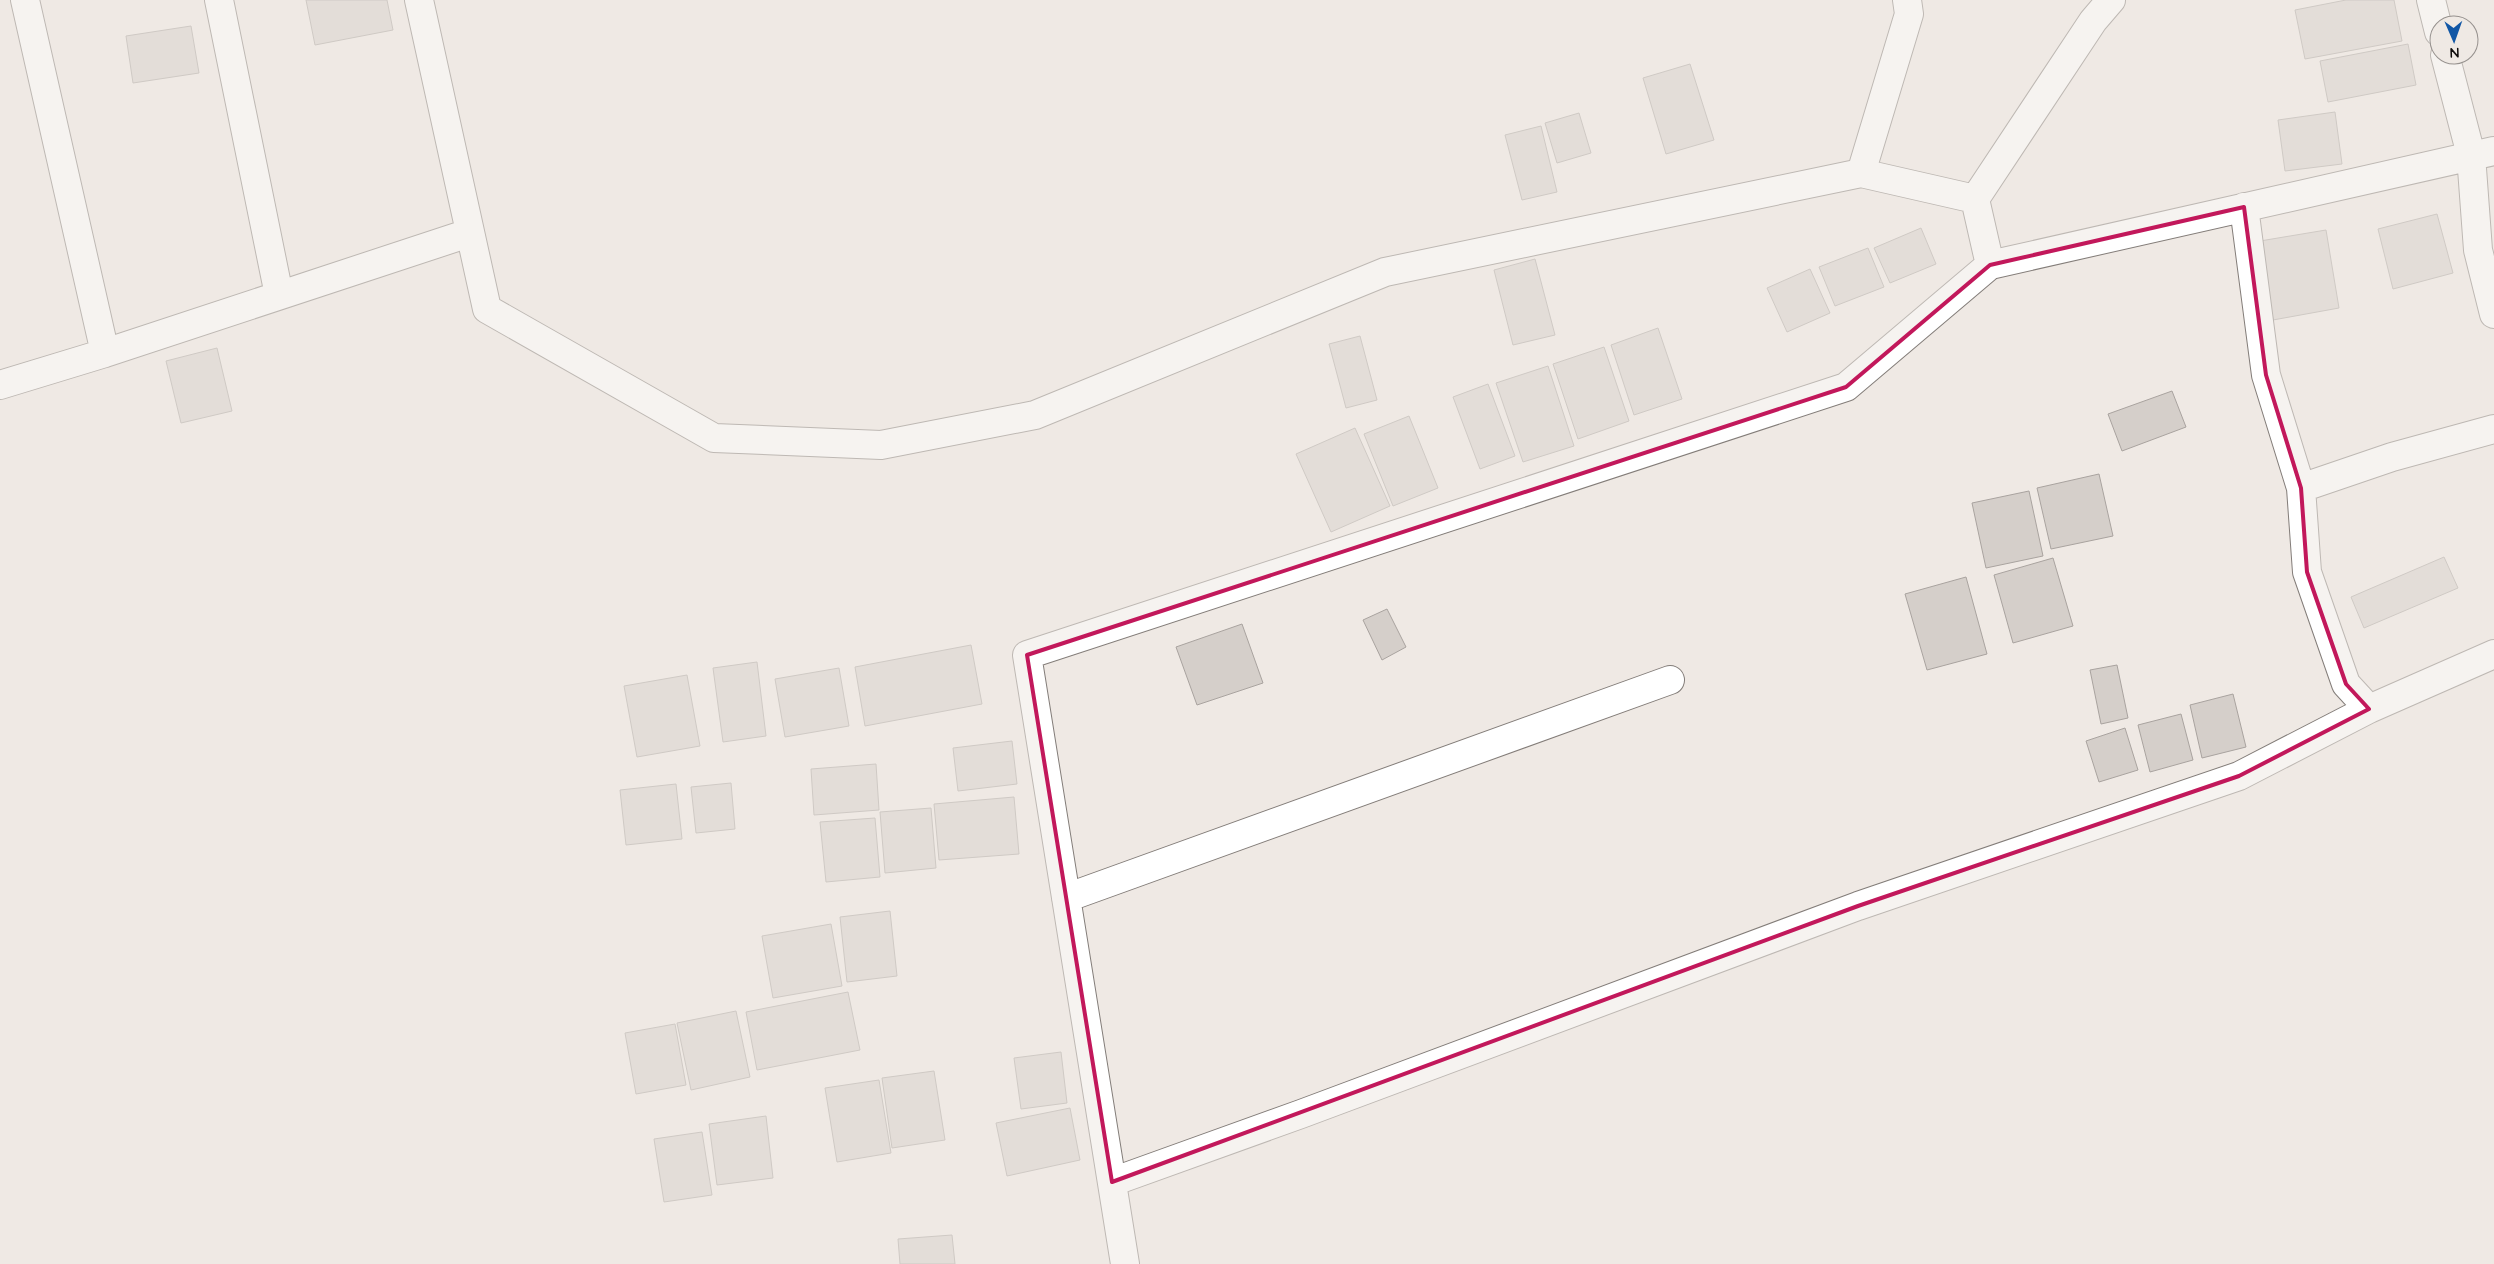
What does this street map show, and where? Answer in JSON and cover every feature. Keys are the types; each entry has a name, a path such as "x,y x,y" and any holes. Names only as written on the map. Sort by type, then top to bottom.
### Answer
{"street":[{"path":"25,0 105,353"},
{"path":"219,0 279,295"},
{"path":"420,0 488,309 714,438 881,445 1035,414 1385,272 1862,173 1974,198"},
{"path":"1862,173 1909,14 1907,0"},
{"path":"1990,265 1974,198 2093,21 2112,0"},
{"path":"2430,0 2434,15"},
{"path":"2449,65 2483,153 2478,250 2494,314"},
{"path":"1125,1264 1027,655 1846,388 1990,265 2483,153"},
{"path":"2244,207 2266,375 2301,488 2307,572 2346,684 2369,709"},
{"path":"0,385 105,353 470,233"},
{"path":"2301,488 2392,457 2494,430"},
{"path":"1112,1182 1320,1107 1858,906 2238,776 2369,709 2494,654"},
{"path":"1066,898 1670,680"}],"highlighted area":[{"path":"2244,207 2266,375 2301,488 2307,572 2346,684 2369,709 2239,776 1858,906 1112,1182 1027,655 1846,387 1990,265"}],"building":[{"path":"306,0 387,0 393,30 315,45"},
{"path":"2346,0 2394,0 2402,41 2305,59 2295,10"},
{"path":"191,26 199,73 133,83 126,36"},
{"path":"2408,44 2416,85 2328,102 2320,61"},
{"path":"1690,64 1714,140 1666,154 1643,78"},
{"path":"2335,112 2342,164 2285,171 2278,120"},
{"path":"1579,113 1591,153 1557,163 1545,123"},
{"path":"1541,126 1557,192 1522,200 1505,135"},
{"path":"2437,214 2453,273 2393,289 2378,229"},
{"path":"1921,228 1936,264 1890,283 1874,248"},
{"path":"2326,230 2339,308 2273,320 2260,241"},
{"path":"1868,248 1884,287 1835,306 1819,267"},
{"path":"1535,259 1555,335 1513,345 1494,270"},
{"path":"1810,269 1830,313 1787,332 1767,288"},
{"path":"1658,328 1682,399 1634,415 1611,345"},
{"path":"1360,336 1377,400 1346,408 1329,344"},
{"path":"1604,347 1629,421 1578,439 1553,364"},
{"path":"217,348 232,411 181,423 166,361"},
{"path":"1548,366 1574,446 1523,462 1496,383"},
{"path":"1488,384 1515,456 1480,469 1453,397"},
{"path":"2172,391 2186,427 2122,451 2108,414"},
{"path":"1409,416 1438,488 1393,506 1364,434"},
{"path":"1355,428 1390,506 1331,532 1296,454"},
{"path":"2099,474 2113,536 2051,549 2037,488"},
{"path":"2029,491 2043,556 1986,568 1972,503"},
{"path":"2444,557 2458,588 2364,628 2351,597"},
{"path":"2053,558 2073,626 2013,643 1994,575"},
{"path":"1966,577 1987,654 1927,670 1905,594"},
{"path":"1387,609 1406,647 1382,660 1363,620"},
{"path":"1242,624 1263,683 1197,705 1176,647"},
{"path":"971,645 982,704 865,726 855,667"},
{"path":"757,662 766,736 723,742 713,668"},
{"path":"2117,665 2128,718 2101,724 2090,670"},
{"path":"839,668 849,726 785,737 775,679"},
{"path":"687,675 700,746 637,757 624,686"},
{"path":"2233,694 2246,747 2202,758 2190,705"},
{"path":"2181,714 2193,760 2150,772 2138,725"},
{"path":"2125,728 2138,770 2099,782 2086,741"},
{"path":"1012,741 1017,784 958,791 953,748"},
{"path":"876,764 879,810 814,815 811,769"},
{"path":"731,783 735,829 696,833 691,787"},
{"path":"676,784 682,839 626,845 620,790"},
{"path":"1014,797 1019,854 939,860 934,804"},
{"path":"931,808 936,868 885,873 880,812"},
{"path":"875,818 880,877 826,882 820,822"},
{"path":"890,911 897,976 847,982 840,917"},
{"path":"831,924 842,986 773,998 762,936"},
{"path":"848,992 860,1050 757,1070 746,1012"},
{"path":"736,1011 750,1077 691,1090 677,1023"},
{"path":"675,1024 686,1085 636,1094 625,1033"},
{"path":"1061,1052 1067,1103 1021,1109 1014,1058"},
{"path":"934,1071 945,1140 892,1148 882,1078"},
{"path":"879,1080 891,1153 837,1162 825,1088"},
{"path":"1070,1108 1080,1160 1007,1176 996,1123"},
{"path":"766,1116 773,1178 717,1185 709,1124"},
{"path":"702,1132 712,1195 664,1202 654,1139"},
{"path":"952,1235 955,1264 900,1264 898,1239"}]}
